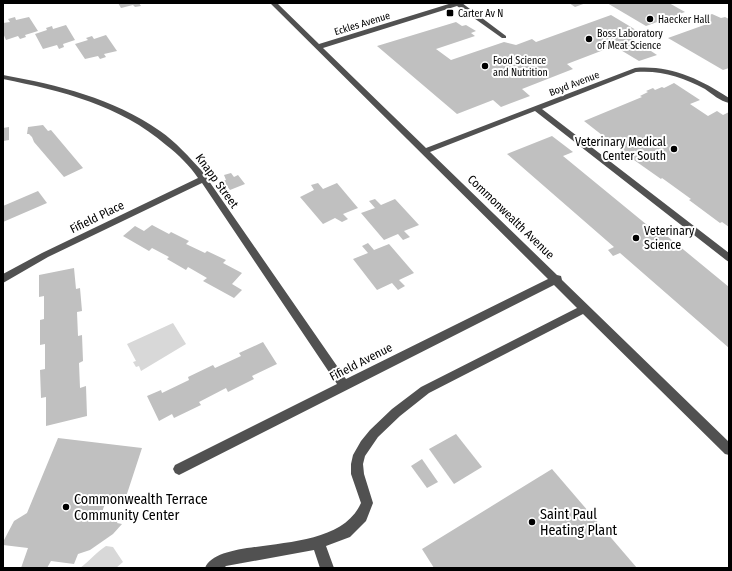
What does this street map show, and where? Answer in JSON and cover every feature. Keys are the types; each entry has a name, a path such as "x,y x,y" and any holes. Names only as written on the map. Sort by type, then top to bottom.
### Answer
{"street":[{"name":"Commonwealth Avenue","path":"273,3 557,279 729,450"},
{"name":"Eckles Avenue","path":"317,47 458,3"},
{"path":"458,3 504,36"},
{"name":"Boyd Avenue","path":"425,151 635,70 646,68 683,76 699,82 729,101"},
{"name":"Knapp Street","path":"3,77 55,87 82,95 122,111 138,120 168,141 188,160 202,179 344,385"},
{"path":"536,108 729,258"},
{"name":"Fifield Place","path":"3,279 45,255 202,179"},
{"name":"Fifield Avenue","path":"179,469 557,279"},
{"path":"212,568 224,560 318,543 345,532 361,516 367,503 357,477 357,462 360,451 368,441 408,402 425,390 586,308"},
{"path":"318,543 327,568"}],"shaded area":[{"path":"173,323 186,344 141,371 139,366 136,367 133,362 136,361 127,344"},
{"path":"106,546 113,547 123,562 116,568 80,568 99,551"}],"building":[{"path":"118,3 139,3 141,6 135,7 133,5 121,8"},
{"path":"569,3 586,3 575,7"},
{"name":"Haecker Hall","path":"607,3 669,3 685,12 646,26"},
{"path":"712,14 721,18 725,17 729,19 729,68 723,70 668,38 707,24 699,19"},
{"name":"Food Science and Nutrition","path":"611,15 641,33 630,37 657,55 639,61 614,46 567,64 573,69 522,89 530,96 501,107 493,100 457,114 377,46 456,22 462,26 466,25 476,31 471,33 475,36 436,49 451,60 504,42 516,45 532,39 536,42"},
{"path":"15,17 16,20 29,17 38,31 25,35 26,37 20,39 18,36 6,40 3,33 3,23 10,22 8,19"},
{"path":"66,25 75,40 63,44 64,47 59,49 57,45 43,49 35,34 47,30 46,28 52,26 53,29"},
{"path":"106,35 117,51 104,54 106,57 100,59 98,56 85,59 75,44 88,40 86,38 92,36 94,39"},
{"name":"Veterinary Medical Center South","path":"674,83 700,100 690,104 708,116 717,111 723,115 729,112 729,227 722,222 720,223 689,200 691,199 634,160 584,121 642,97 640,96 653,88 655,90 662,87 664,88"},
{"path":"43,125 48,131 51,130 83,168 64,177 34,142 32,137 27,134 28,127"},
{"path":"9,127 9,140 3,141 3,128"},
{"name":"Veterinary Science","path":"552,136 573,152 563,156 652,229 656,227 729,287 729,348 620,253 613,256 608,250 614,247 507,154"},
{"path":"231,173 234,177 238,175 245,184 230,190 223,181 226,180 224,175"},
{"path":"318,183 323,189 337,183 358,208 343,214 348,219 342,222 335,218 323,224 300,197 314,190 311,185"},
{"path":"38,191 47,203 3,222 3,206"},
{"path":"375,199 381,205 395,199 419,225 404,231 410,237 403,240 398,234 384,240 361,213 375,208 369,201"},
{"path":"152,225 169,234 171,232 189,241 186,244 205,253 207,251 226,260 223,263 242,273 232,284 242,290 234,298 203,281 207,278 188,267 186,270 167,259 169,257 152,248 149,251 123,236 135,226 144,231"},
{"path":"368,243 374,250 389,244 414,273 399,280 405,286 398,290 392,283 377,290 353,259 368,253 362,246"},
{"path":"74,268 76,289 80,288 82,311 77,312 78,336 82,335 83,361 79,363 80,388 86,386 87,416 46,426 46,397 41,398 40,370 45,369 45,344 40,345 40,320 44,319 44,296 39,297 39,275"},
{"path":"263,342 277,364 252,376 254,379 228,392 226,388 199,402 201,405 174,418 172,414 159,421 147,396 161,390 162,393 189,380 188,377 213,365 215,368 241,356 239,353"},
{"path":"456,434 482,467 454,484 429,449"},
{"name":"Commonwealth Terrace Community Center","path":"58,438 142,448 124,503 106,501 102,512 120,516 117,523 122,524 113,534 90,550 78,554 74,564 51,561 47,568 21,568 28,548 3,545 3,542 14,521 27,513"},
{"path":"422,459 438,482 427,488 411,466"},
{"name":"Saint Paul Heating Plant","path":"552,469 637,568 434,568 422,549"}],"place":[{"name":"Carter Av N","path":"450,13"},
{"name":"Haecker Hall","path":"650,19"},
{"name":"Boss Laboratory of Meat Science","path":"589,39"},
{"name":"Food Science and Nutrition","path":"485,66"},
{"name":"Veterinary Medical Center South","path":"674,149"},
{"name":"Veterinary Science","path":"636,238"},
{"name":"Commonwealth Terrace Community Center","path":"66,507"},
{"name":"Saint Paul Heating Plant","path":"532,522"}]}
